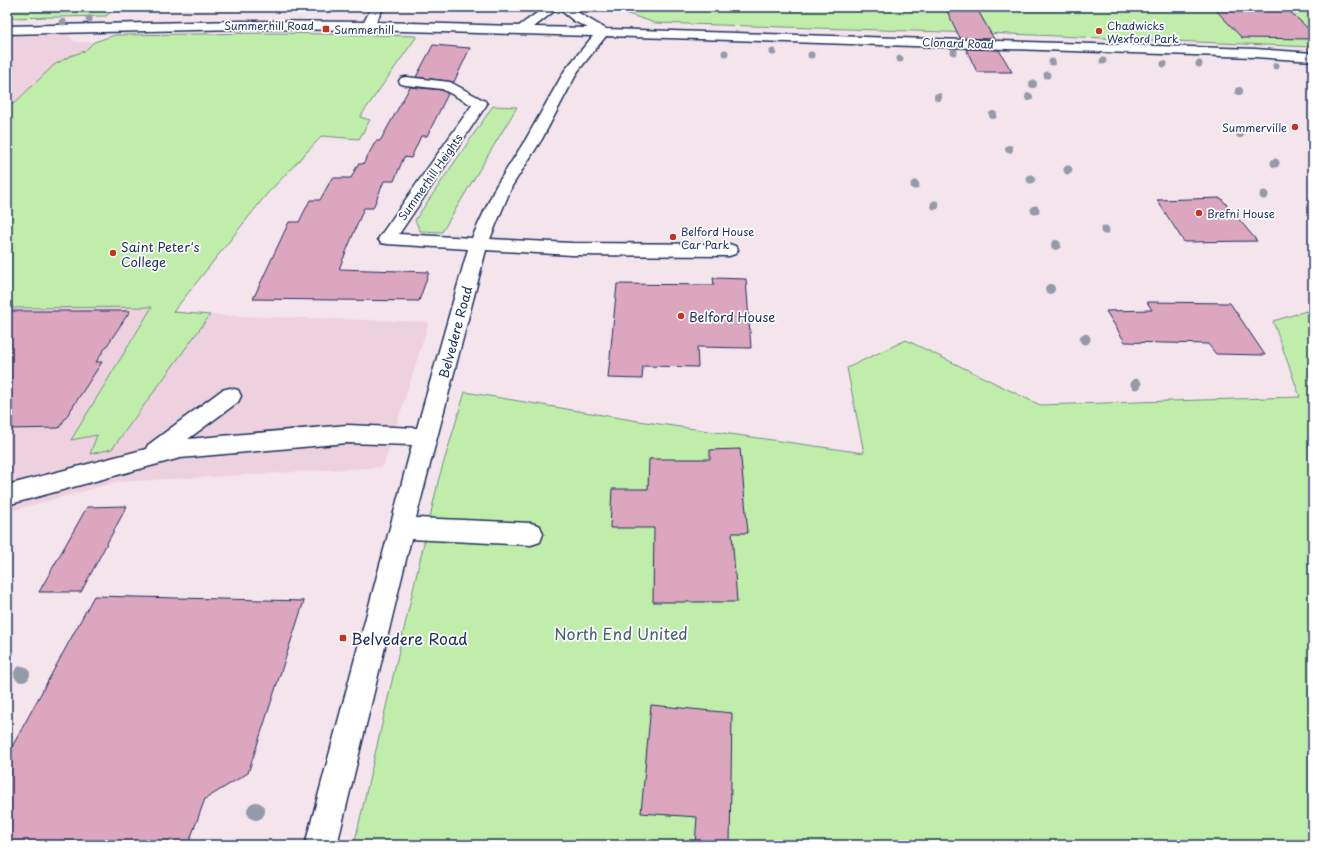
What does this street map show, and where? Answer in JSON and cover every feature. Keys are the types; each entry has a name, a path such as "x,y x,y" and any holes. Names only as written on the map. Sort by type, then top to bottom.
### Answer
{"street":[{"path":"368,26 378,7"},
{"path":"523,30 553,7"},
{"path":"564,7 578,18 603,32"},
{"name":"Summerhill Road","path":"7,30 241,25 368,26 603,32"},
{"name":"Clonard Road","path":"603,32 1217,52 1313,57"},
{"name":"Belvedere Road","path":"321,845 401,528 479,243 504,186 534,139 572,70 603,32"},
{"name":"Summerhill Heights","path":"406,80 445,85 480,104 387,239 479,243"},
{"path":"479,243 572,249 728,250"},
{"path":"147,458 230,396"},
{"path":"7,495 180,449 340,435 426,437"},
{"path":"401,528 531,534"}],"shaded area":[{"name":"Saint Peter's College","path":"277,33 417,36 360,117 370,120 359,139 322,136 266,195 173,312 210,315 429,322 383,467 117,482 7,512 7,36 68,35 75,42 94,42 115,35"}],"green space":[{"path":"7,7 117,7 106,16 7,18"},
{"name":"Chadwicks Wexford Park","path":"607,7 1313,7 1313,47 1010,34 655,23"},
{"path":"277,33 417,36 360,117 370,120 359,139 322,136 266,195 173,312 210,315 112,449 90,454 97,435 71,440 152,307 7,308 7,110 54,65 70,56 85,51 94,42 115,35"},
{"path":"493,106 517,107 442,232 420,231 415,220"},
{"name":"North End United","path":"1313,309 1313,845 354,845 439,478 465,392 638,421 864,453 847,368 906,340 1040,405 1300,397 1273,321"}],"building":[{"path":"945,7 976,7 994,39 960,38"},
{"path":"1213,7 1285,7 1313,33 1313,39 1242,38"},
{"path":"433,45 470,48 454,82 416,77"},
{"path":"966,49 999,50 1012,72 977,72"},
{"path":"410,87 442,90 448,94 427,136 421,136 411,158 404,157 394,181 384,181 373,208 364,208 339,269 429,272 419,301 253,299 289,222 299,222 310,200 320,200 332,178 351,178 358,164 363,164 376,141 380,141"},
{"name":"Brefni House","path":"1221,198 1257,241 1184,242 1157,200"},
{"name":"Belford House","path":"713,278 746,279 751,348 697,347 698,367 643,366 642,379 608,378 617,284 714,285"},
{"path":"1147,302 1230,303 1265,355 1216,354 1208,344 1125,342 1106,311 1152,310"},
{"path":"7,311 130,311 96,362 102,362 59,428 7,429"},
{"path":"740,449 748,533 732,533 737,602 653,602 654,528 610,528 612,489 648,489 649,459 710,459 710,450"},
{"path":"127,506 81,592 39,592 87,507"},
{"path":"94,596 304,601 248,773 205,799 188,845 7,845 7,756"},
{"path":"651,705 732,713 730,845 695,845 697,817 641,813"}],"place":[{"name":"Summerhill","path":"326,29"},
{"name":"Chadwicks Wexford Park","path":"1099,31"},
{"name":"Summerville","path":"1295,127"},
{"name":"Brefni House","path":"1199,213"},
{"name":"Belford House Car Park","path":"673,237"},
{"name":"Saint Peter's College","path":"113,253"},
{"name":"Belford House","path":"681,316"},
{"name":"Belvedere Road","path":"343,638"}]}
